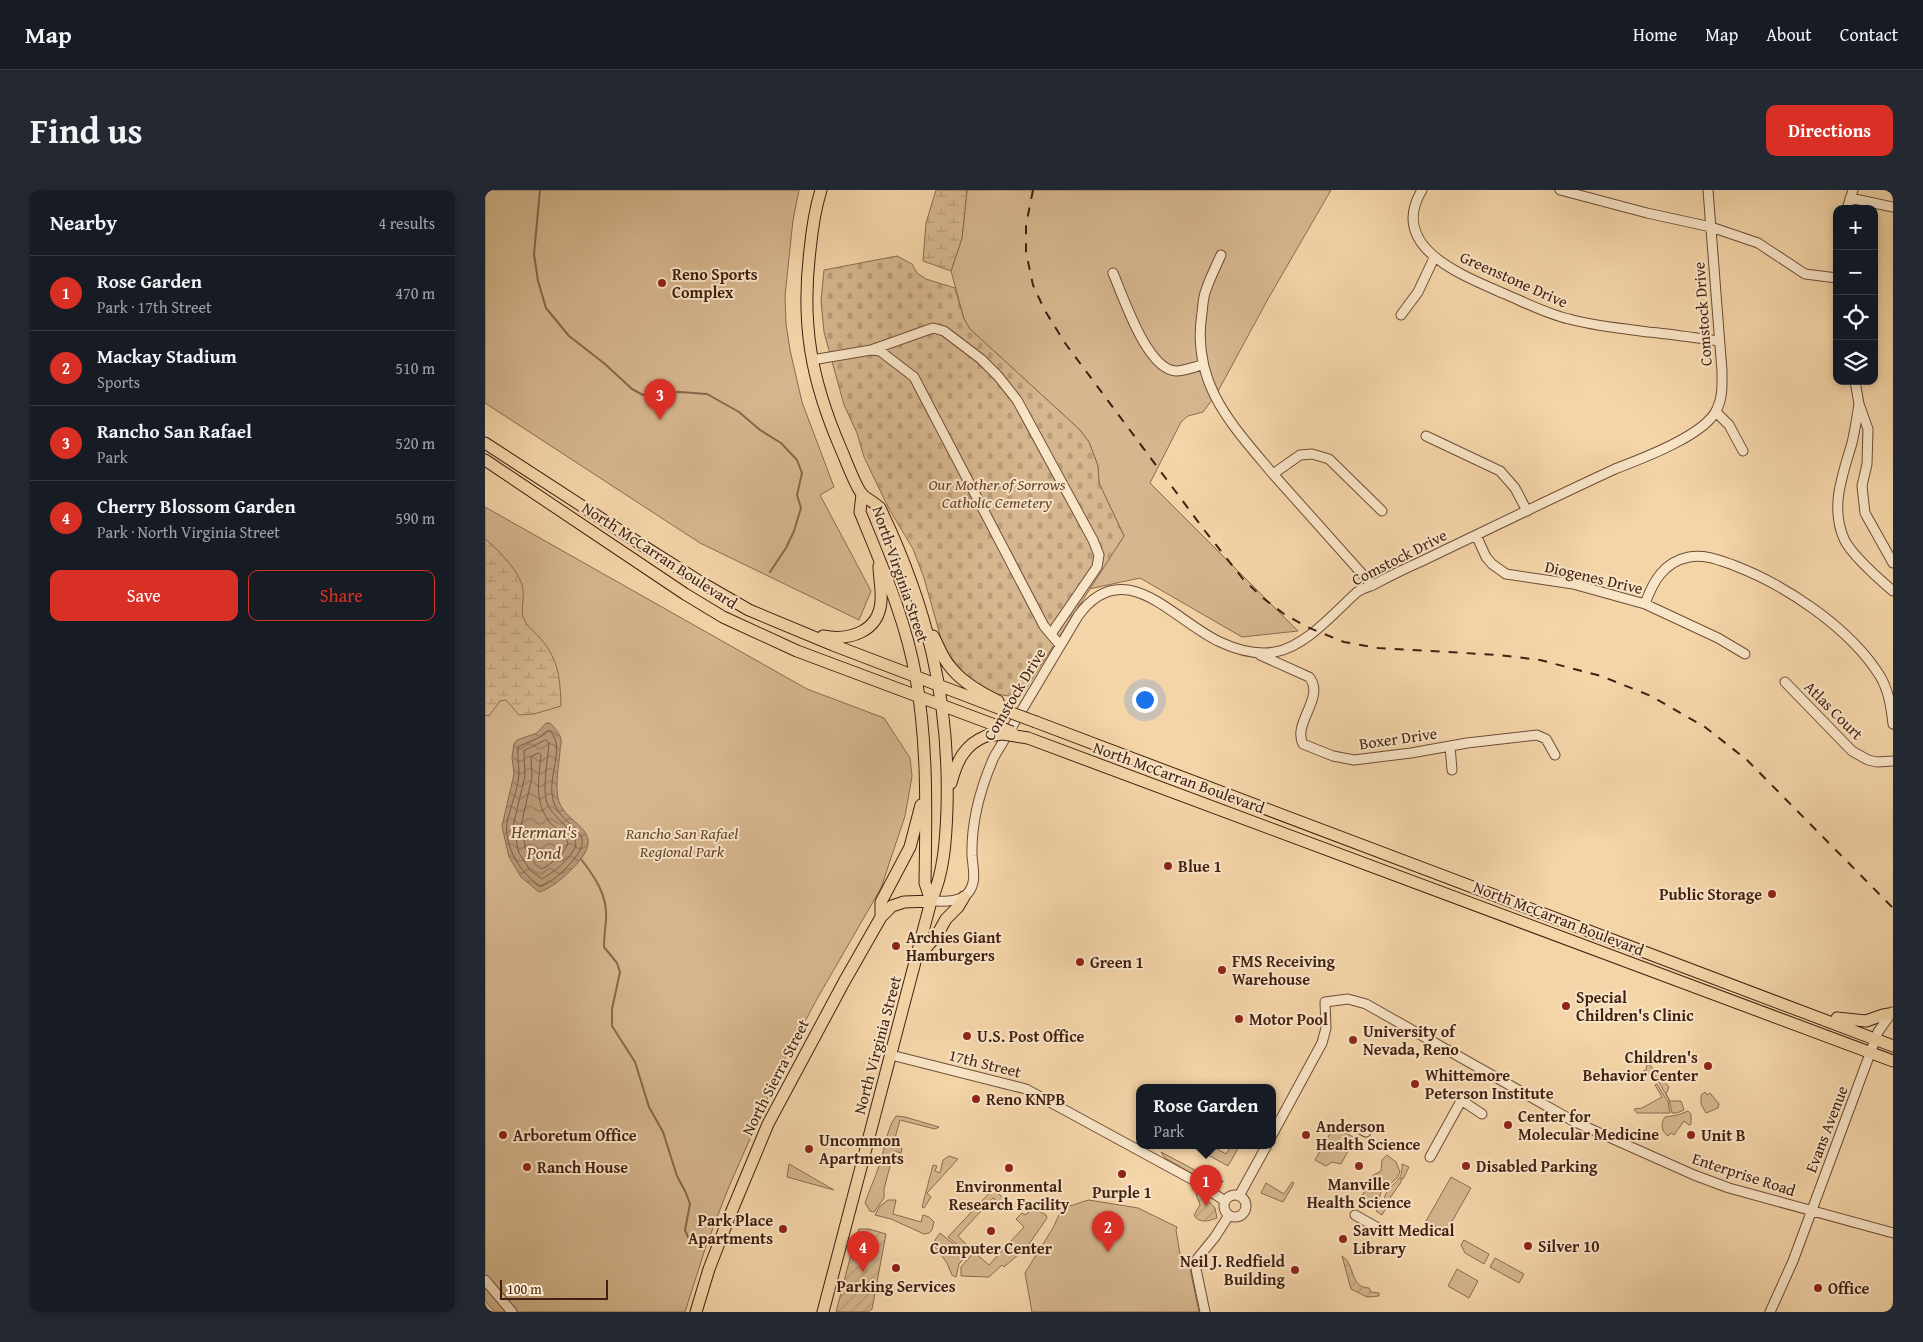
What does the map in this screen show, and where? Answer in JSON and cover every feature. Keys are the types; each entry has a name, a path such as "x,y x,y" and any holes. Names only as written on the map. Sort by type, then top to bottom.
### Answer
{"main road":[{"name":"North Virginia Street","path":"821,190 811,243 806,294 807,328 812,360 826,413 862,494 861,512 900,615 916,677 924,735 926,790 925,883 931,901"},
{"name":"North McCarran Boulevard","path":"485,443 702,583 749,610 787,628 939,686 1003,706 1036,722 1893,1046"},
{"name":"North McCarran Boulevard","path":"485,460 685,594 723,616 797,651 1893,1061"},
{"name":"North Virginia Street","path":"823,1312 931,901 940,879 945,839 947,756 939,686 924,618 909,573 880,508 862,494"},
{"path":"787,628 825,637 842,638 853,636 869,627 879,610 881,601 878,554"},
{"path":"924,618 942,653 954,671 980,692 1003,706"},
{"path":"947,794 960,756 972,744 986,736 1003,734 1028,738"},
{"path":"881,917 881,902 910,847 926,790"},
{"path":"916,959 937,935 945,919 958,907 964,897"},
{"name":"North Sierra Street","path":"696,1312 709,1269 768,1124 841,987 881,917 897,903 931,901"},
{"path":"1808,1013 1859,1022 1891,1012"}],"street":[{"name":"Greenstone Drive","path":"1421,190 1414,207 1414,227 1425,248 1434,258 1486,286 1545,312 1569,319 1595,325 1719,341"},
{"path":"1560,190 1647,213 1711,227 1758,243 1805,274 1833,278"},
{"name":"Comstock Drive","path":"964,897 974,878 973,831 977,808 994,757 1078,616 1091,600 1100,594 1121,590 1142,594 1164,605 1219,642 1256,653 1277,651 1297,645 1307,638 1356,593 1615,469 1644,457 1701,428 1712,418 1721,397 1722,385 1708,190"},
{"path":"1852,194 1893,207"},
{"path":"1221,255 1205,291 1199,331 1202,365 1214,395 1230,423 1372,585"},
{"path":"1401,315 1418,292 1434,258"},
{"path":"1113,273 1145,346 1159,364 1175,371 1202,365"},
{"path":"812,360 871,350 922,331 938,328 981,359 998,376 1017,400 1093,540 1099,555 1097,567 1051,634"},
{"path":"871,350 880,351 913,378 1043,626 1060,644"},
{"path":"1856,385 1859,404 1868,429 1867,464 1863,486 1865,513 1893,563"},
{"path":"1859,404 1852,443 1839,491 1837,508 1839,521 1845,541 1864,563 1893,591"},
{"path":"1716,412 1729,425 1743,451"},
{"path":"1426,436 1500,471 1515,488 1527,511"},
{"path":"1273,474 1300,455 1312,454 1329,459 1382,511"},
{"name":"Diogenes Drive","path":"1476,535 1486,557 1506,574 1573,584 1645,604 1718,638 1745,654"},
{"path":"1645,604 1659,574 1674,562 1691,556 1710,557 1721,560 1768,580 1814,610 1860,650 1875,668 1884,684 1890,702 1893,723"},
{"name":"Boxer Drive","path":"1256,653 1309,677 1313,681 1314,692 1300,734 1303,744 1333,756 1355,760 1537,734 1546,740 1555,755"},
{"name":"Atlas Court","path":"1785,682 1853,751 1868,760 1877,762 1893,761"},
{"name":"Boxer Drive","path":"1450,746 1452,770"},
{"path":"931,901 953,901 964,897"},
{"name":"Enterprise Road","path":"1276,1128 1322,1043 1326,1028 1325,1002 1349,999 1366,1004 1589,1129 1721,1186 1893,1233"},
{"name":"Evans Avenue","path":"1771,1312 1812,1210 1881,1026 1891,1012"},
{"name":"17th Street","path":"891,1055 1026,1089 1136,1148"},
{"path":"1430,1157 1461,1101 1482,1114"},
{"name":"17th Street","path":"1137,1149 1187,1176 1225,1201"},
{"path":"1239,1196 1265,1149"},
{"path":"1229,1196 1239,1196 1244,1200 1245,1210 1237,1216 1229,1215 1224,1207 1225,1201 1229,1196"},
{"path":"1205,1312 1196,1269 1197,1259 1229,1215"},
{"path":"1355,1215 1378,1228"},
{"path":"485,1280 512,1312"}],"green space":[{"path":"485,190 799,190 793,220 785,296 786,324 802,402 834,487 820,495 871,591 859,620 700,543 485,403"},
{"path":"936,190 967,190 962,238 951,271 923,261 926,223"},
{"path":"967,190 1331,190 1268,299 1217,393 1203,412 1188,416 1181,422 1150,483 1298,631 1242,637 1140,578 1089,589 1124,536 1099,483 1098,466 1089,442 1079,429 970,329 964,319 951,271 962,238"},
{"name":"Our Mother of Sorrows Catholic Cemetery","path":"897,256 912,264 917,273 926,279 955,288 964,319 970,329 1079,429 1089,442 1098,466 1099,483 1124,536 1020,698 991,693 968,678 944,649 924,578 913,549 888,507 864,457 857,433 844,405 824,332 821,301 824,270"},
{"name":"Rancho San Rafael Regional Park","path":"485,507 807,689 884,718 910,758 912,776 905,816 881,888 817,999 773,1081 770,1093 728,1189 706,1246 685,1312 495,1312 485,1301"},
{"path":"485,539 502,555 519,577 523,591 523,617 546,646 555,662 559,678 561,706 534,714 519,715 506,700 500,701 489,716 485,715"},
{"path":"1647,1064 1669,1087 1666,1094 1670,1101 1681,1101 1684,1110 1672,1113 1669,1100 1653,1072 1642,1078 1639,1073 1646,1070"},
{"path":"1657,1084 1668,1102 1670,1113 1637,1113 1634,1109 1642,1108 1662,1097 1655,1085"},
{"path":"1705,1092 1707,1095 1710,1093 1719,1104 1718,1108 1706,1113 1701,1104 1701,1095"},
{"path":"1688,1111 1691,1114 1691,1124 1689,1125 1684,1121 1674,1135 1671,1133 1668,1136 1663,1130 1662,1125 1665,1117"},
{"path":"896,1116 939,1127 935,1129 900,1120 893,1145 902,1148 901,1153 894,1151 884,1189 884,1198 874,1212 870,1211 865,1203 881,1160 890,1127"},
{"path":"1338,1129 1355,1138 1341,1164 1332,1162 1326,1166 1315,1160 1332,1130 1336,1132"},
{"path":"1197,1149 1217,1149 1226,1154 1229,1149 1238,1149 1228,1166"},
{"path":"1161,1152 1206,1176 1209,1172 1223,1182 1212,1185 1165,1158"},
{"path":"1387,1155 1396,1162 1400,1172 1397,1178 1381,1192 1377,1206 1371,1208 1364,1202 1362,1196 1372,1176 1381,1171 1382,1160"},
{"path":"949,1156 958,1159 927,1193 931,1197 924,1208 922,1207 933,1165 937,1166 935,1171 940,1173 943,1160"},
{"path":"789,1164 834,1190 787,1177"},
{"path":"1402,1164 1409,1167 1388,1201 1390,1202 1382,1215 1376,1211 1384,1202 1388,1190 1400,1177"},
{"path":"1451,1177 1471,1188 1446,1232 1426,1221"},
{"path":"1292,1182 1294,1183 1283,1202 1261,1193 1266,1183 1284,1194"},
{"path":"993,1189 1006,1200 1002,1205 993,1198 958,1236 972,1250 968,1254 948,1237"},
{"path":"1198,1190 1215,1208 1217,1218 1201,1221 1196,1218 1194,1215 1200,1205 1196,1194"},
{"path":"888,1200 896,1200 893,1214 921,1222 923,1215 929,1217 934,1222 932,1230 924,1234 891,1219 875,1215 880,1206"},
{"path":"1089,1200 1138,1208 1177,1227 1181,1260 1190,1269 1199,1312 1032,1312 1025,1273 1053,1228 1063,1206"},
{"path":"1034,1208 1046,1215 1047,1218 1027,1247 989,1277 961,1276 961,1267 974,1252 989,1265 1024,1227 1016,1219 1022,1213 1025,1215"},
{"path":"859,1229 869,1229 886,1234 872,1309 868,1312 836,1312 854,1243"},
{"path":"940,1233 967,1255 959,1264 956,1277 952,1275 947,1263 935,1247 935,1240"},
{"path":"1464,1240 1489,1254 1484,1264 1465,1253 1461,1245"},
{"path":"1342,1256 1349,1265 1358,1284 1369,1288 1371,1292 1379,1293 1379,1296 1367,1297 1351,1289"},
{"path":"1495,1258 1524,1274 1519,1283 1490,1267"},
{"path":"1457,1269 1478,1281 1469,1298 1448,1286"}],"water":[{"name":"Herman's Pond","path":"546,723 552,725 561,739 557,780 558,798 568,816 587,836 588,844 584,855 569,872 553,885 539,892 521,877 509,857 502,826 514,774 512,757 514,744 517,740 537,733"}],"waterway":[{"path":"540,190 534,254 538,281 546,308 569,336 605,364 632,389 643,395 680,392 707,394 739,412 760,430 781,443 797,460 802,473 797,495 801,508 794,531 786,548 770,572"},
{"path":"581,859 596,880 603,895 606,911 604,947 617,963 620,972 612,1009 612,1026 635,1062 649,1107 663,1132 677,1176 690,1204 685,1230 688,1237"}],"railway":[{"path":"1033,190 1026,225 1026,252 1033,285 1044,309 1065,343 1205,531 1243,579 1263,598 1284,614 1307,627 1344,642 1378,648 1499,655 1540,660 1601,676 1651,696 1705,727 1747,760 1893,908"}],"place":[{"name":"Reno Sports Complex","path":"662,283"},
{"name":"Rancho San Rafael","path":"660,420"},
{"name":"Blue 1","path":"1168,866"},
{"name":"Public Storage","path":"1772,894"},
{"name":"Archies Giant Hamburgers","path":"896,946"},
{"name":"Green 1","path":"1080,962"},
{"name":"FMS Receiving Warehouse","path":"1222,970"},
{"name":"Special Children's Clinic","path":"1566,1006"},
{"name":"Motor Pool","path":"1239,1019"},
{"name":"U.S. Post Office","path":"967,1036"},
{"name":"University of Nevada, Reno","path":"1353,1040"},
{"name":"Children's Behavior Center","path":"1708,1066"},
{"name":"Whittemore Peterson Institute","path":"1415,1084"},
{"name":"Reno KNPB","path":"976,1099"},
{"name":"Center for Molecular Medicine","path":"1508,1125"},
{"name":"Arboretum Office","path":"503,1135"},
{"name":"Anderson Health Science","path":"1306,1135"},
{"name":"Unit B","path":"1691,1135"},
{"name":"Uncommon Apartments","path":"809,1149"},
{"name":"Manville Health Science","path":"1359,1166"},
{"name":"Disabled Parking","path":"1466,1166"},
{"name":"Ranch House","path":"527,1167"},
{"name":"Environmental Research Facility","path":"1009,1168"},
{"name":"Purple 1","path":"1122,1174"},
{"name":"Rose Garden","path":"1206,1206"},
{"name":"Park Place Apartments","path":"783,1229"},
{"name":"Computer Center","path":"991,1231"},
{"name":"Savitt Medical Library","path":"1343,1239"},
{"name":"Silver 10","path":"1528,1246"},
{"name":"Mackay Stadium","path":"1108,1252"},
{"name":"Parking Services","path":"896,1268"},
{"name":"Neil J. Redfield Building","path":"1295,1270"},
{"name":"Cherry Blossom Garden","path":"863,1272"},
{"name":"Office","path":"1818,1288"}]}
